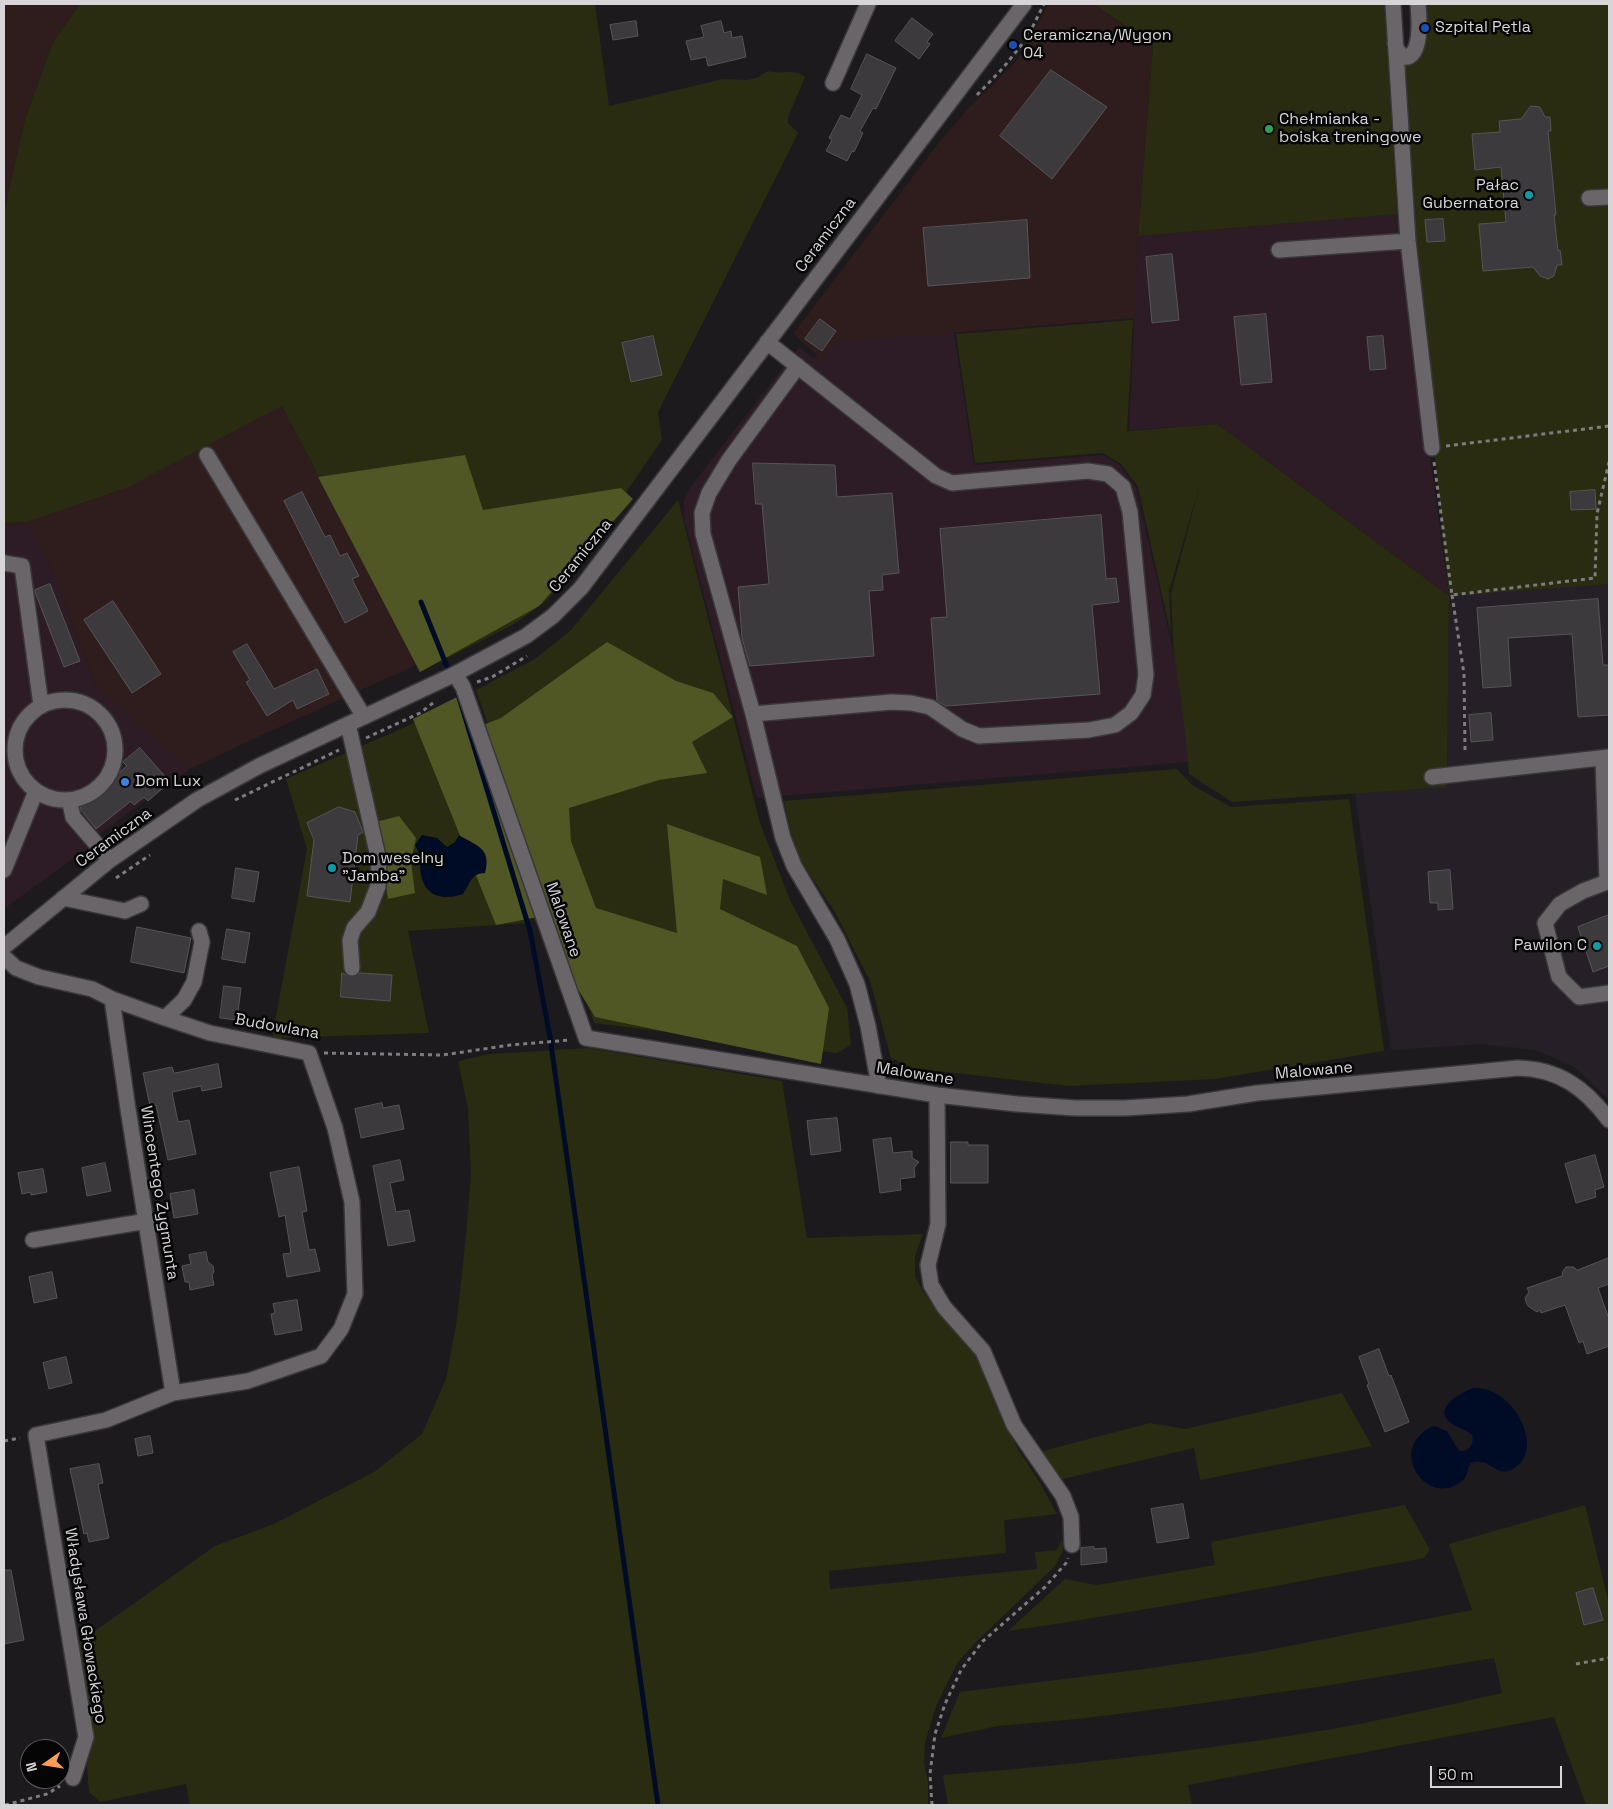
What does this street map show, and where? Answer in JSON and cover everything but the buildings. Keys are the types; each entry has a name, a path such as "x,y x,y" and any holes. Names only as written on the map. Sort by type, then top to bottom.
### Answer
{"street":[{"path":"833,84 868,4"},
{"name":"Ceramiczna","path":"4,947 110,860 197,800 258,766 451,676 526,636 553,616 581,588 1024,4"},
{"path":"1393,4 1408,241 1432,448"},
{"path":"1395,41 1400,55 1408,58 1412,56 1418,41 1418,4"},
{"path":"1589,198 1609,197"},
{"path":"1279,250 1408,241"},
{"path":"753,714 892,702 930,707 962,729 979,736 1089,730 1115,725 1131,713 1143,695 1146,676 1130,512 1123,488 1108,474 1088,471 952,483 936,476 767,342"},
{"path":"798,366 729,460 709,493 702,513 703,534 753,714 783,838 794,866 838,940 857,984 868,1026 879,1086"},
{"path":"207,455 364,717"},
{"path":"4,563 22,566 41,705"},
{"name":"Malowane","path":"451,676 463,687 586,1038 936,1096 1075,1108 1148,1107 1188,1104 1257,1094 1518,1068 1547,1072 1563,1078 1586,1094 1609,1120"},
{"path":"57,700 73,700 88,705 101,715 110,728 115,744 114,760 108,775 98,788 85,796 69,800 52,798 36,792 24,780 16,764 14,747 18,730 27,716 41,705 57,700"},
{"path":"348,724 379,861 378,886 368,912 354,928 350,940 352,968"},
{"path":"1432,777 1606,758 1607,882 1583,891 1560,904 1545,924 1559,978 1579,997 1609,993"},
{"path":"4,870 36,792"},
{"path":"69,800 73,817 110,860"},
{"path":"63,898 125,911 141,904"},
{"path":"165,1018 184,1000 194,982 202,942 199,931"},
{"name":"Budowlana","path":"4,957 16,968 39,977 92,989 112,999 210,1033 309,1053"},
{"name":"Wincentego Zygmunta","path":"112,999 173,1393"},
{"path":"173,1393 248,1381 321,1356 341,1329 355,1294 352,1202 336,1128 309,1053"},
{"path":"936,1096 938,1224 928,1265 931,1286 944,1307 983,1351 1014,1425 1063,1496 1071,1517 1072,1545"},
{"path":"33,1240 147,1221"},
{"name":"Władysława Głowackiego","path":"73,1778 86,1737 36,1435 106,1420 173,1393"}],"path":[{"path":"1465,751 1464,674 1432,448 1609,426"},
{"path":"1452,594 1595,578 1597,514 1609,462"},
{"path":"230,802 262,785 420,713 434,703"},
{"path":"114,880 152,853"},
{"name":"Budowlana","path":"309,1053 443,1054 558,1041"},
{"path":"932,1805 930,1774 935,1734 945,1704 961,1670 982,1641 1045,1587 1067,1562 1072,1545"},
{"path":"1576,1664 1609,1658"},
{"path":"5,1805 47,1794 73,1778"}],"shaded area":[{"path":"4,4 80,4 53,42 25,119 4,212"},
{"path":"1048,4 1094,4 1153,45 1138,236 1135,318 838,342 822,359 793,334 937,145 966,111 1013,65 1026,48"},
{"path":"1609,79 1609,1100 1576,1068 1536,1050 1481,1044 1391,1050 1355,792 1447,786 1449,596"},
{"path":"1397,214 1449,596 1217,424 1129,430 1138,236"},
{"path":"952,319 974,465 1103,455 1120,465 1136,487 1198,761 757,798 684,519 684,501 689,489 799,347 814,359 840,327"},
{"path":"282,406 416,665 190,769 97,688 50,565 27,522 129,487"},
{"path":"27,522 50,565 97,688 190,769 96,836 87,848 4,909 4,523"}],"green space":[{"path":"80,4 595,4 609,106 723,79 747,80 756,78 768,71 792,72 805,77 788,117 788,123 798,133 658,412 662,440 570,573 545,602 514,624 420,672 282,406 129,487 27,522 4,523 4,212 25,119 53,42"},
{"name":"Chełmianka - boiska treningowe","path":"1094,4 1384,4 1397,214 1138,236 1153,45"},
{"path":"1423,4 1609,4 1609,584 1449,596 1420,305 1400,62 1411,61"},
{"path":"1133,320 1127,431 1217,424 1449,596 1447,787 1232,802 1189,774 1183,713 1174,654 1171,594 1200,484 1169,591 1171,635 1138,487 1121,464 1103,453 975,463 956,334"},
{"path":"465,455 483,510 621,488 633,499 539,606 420,672 318,477"},
{"path":"678,500 760,823 790,900 847,1008 851,1045 837,1053 594,1023 476,690 535,659 571,630"},
{"path":"607,642 676,681 713,693 733,717 692,742 707,773 659,780 569,808 571,841 596,908 677,933 667,824 760,857 767,895 723,879 720,909 797,946 829,1008 821,1064 595,1017 568,973 483,725 501,718"},
{"path":"461,695 538,917 496,925 413,719"},
{"path":"453,706 527,923 408,931 429,1033 272,1038 307,849 286,779"},
{"path":"1177,769 1192,785 1231,807 1349,799 1384,1051 1215,1079 1069,1086 912,1068 891,1058 870,981 835,912 796,854 784,801"},
{"path":"399,816 416,838 411,862 415,893 388,899 376,822"},
{"path":"588,1048 782,1081 807,1238 923,1234 915,1256 915,1277 925,1294 974,1353 989,1382 1017,1448 1039,1481 1057,1514 1004,1520 1006,1553 829,1571 830,1589 1037,1569 1035,1552 1057,1550 1062,1539 1063,1551 1055,1566 976,1642 958,1662 946,1685 935,1709 925,1743 924,1763 928,1783 928,1805 190,1805 186,1784 100,1802 89,1792 87,1767 91,1742 87,1695 78,1643 215,1546 274,1524 374,1472 422,1434 446,1379 457,1319 466,1235 471,1175 468,1108 458,1061 490,1054"},
{"path":"1342,1393 1372,1446 1200,1480 1194,1448 1058,1480 1039,1452 1150,1423 1185,1429"},
{"path":"1405,1505 1430,1550 1424,1558 1164,1606 1008,1631 1065,1579 1097,1585 1215,1565 1211,1542"},
{"path":"1585,1505 1609,1604 1609,1805 1586,1805 1554,1717 1188,1785 1192,1805 948,1805 943,1775 1091,1762 1289,1736 1400,1716 1502,1693 1494,1658 1324,1686 1182,1706 1077,1719 998,1726 941,1738 960,1692 1253,1653 1472,1610 1449,1544"}],"water":[{"path":"422,835 437,838 447,847 455,842 459,835 477,845 484,852 486,858 485,873 480,873 474,877 463,894 445,897 432,893 423,882 421,874 420,864 424,860 424,856 419,853 415,845"},
{"path":"1474,1388 1487,1390 1500,1396 1520,1418 1527,1445 1524,1457 1516,1467 1503,1472 1484,1462 1471,1463 1465,1478 1451,1487 1439,1488 1429,1485 1420,1477 1414,1467 1411,1456 1413,1445 1423,1433 1434,1426 1447,1431 1459,1451 1470,1447 1473,1439 1472,1435 1451,1423 1446,1418 1444,1412 1450,1401"}],"waterway":[{"path":"421,602 450,674"},
{"path":"458,694 530,931 550,1037 658,1805"}],"place":[{"name":"Szpital Pętla","path":"1425,28"},
{"name":"Ceramiczna/Wygon 04","path":"1013,45"},
{"name":"Chełmianka - boiska treningowe","path":"1269,129"},
{"name":"Pałac Gubernatora","path":"1529,195"},
{"name":"Dom Lux","path":"125,782"},
{"name":"Dom weselny \"Jamba\"","path":"332,868"},
{"name":"Pawilon C","path":"1597,946"}]}
